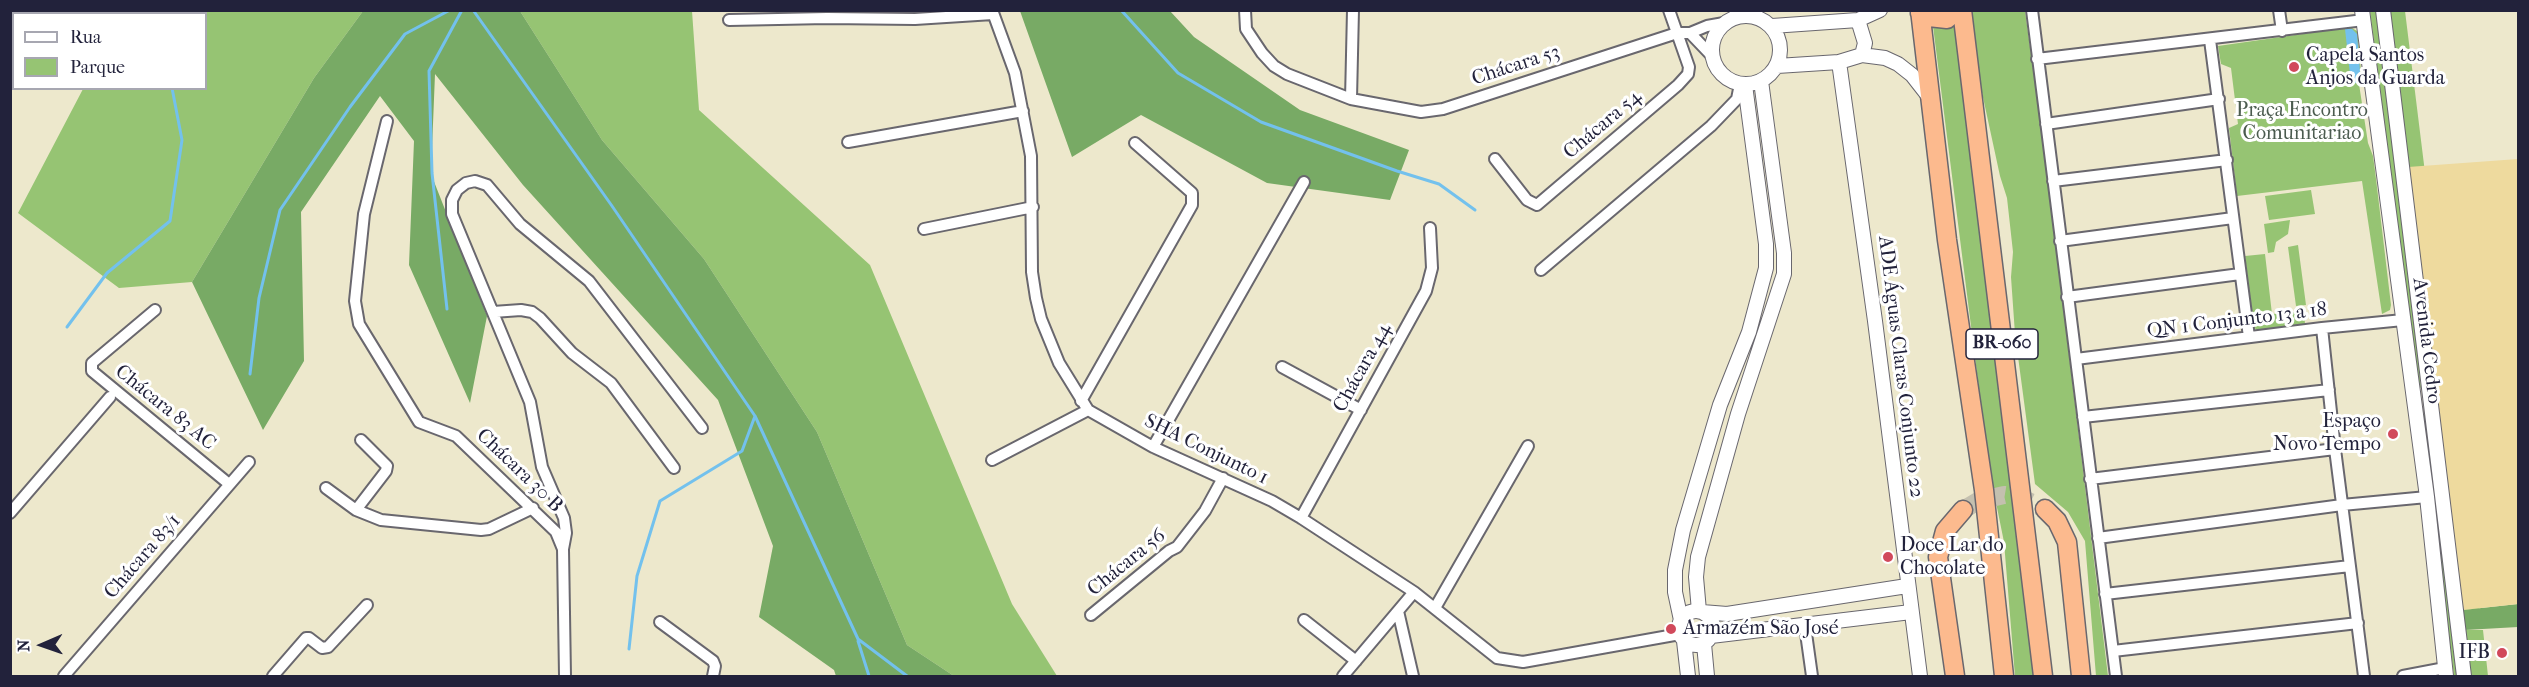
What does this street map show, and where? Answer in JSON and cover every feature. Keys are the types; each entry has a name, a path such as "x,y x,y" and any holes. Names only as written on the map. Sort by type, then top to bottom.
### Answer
{"highway":[{"path":"1920,12 1929,17 1947,19 1955,10"},
{"name":"BR-060","path":"1962,10 2043,676"},
{"name":"BR-060","path":"1920,12 1947,240 1984,490 2004,676"},
{"path":"2045,509 2062,529 2068,549 2081,676"},
{"path":"1954,676 1938,557 1945,531 1963,510"}],"street":[{"name":"Chácara 53","path":"1245,10 1246,29 1262,53 1274,66 1287,74 1352,99 1405,111 1432,112 1677,33 1690,33 1729,17"},
{"path":"1352,99 1353,10"},
{"name":"Chácara 54","path":"1495,159 1527,200 1537,205 1678,85 1688,74 1688,60 1669,10"},
{"path":"1772,26 1835,16 1858,20 1880,10"},
{"path":"2032,10 2116,676"},
{"path":"2279,10 2282,32"},
{"name":"Avenida Cedro","path":"2383,10 2464,676"},
{"path":"729,20 993,12"},
{"name":"SHA Conjunto 1","path":"993,12 1015,73 1031,156 1032,272 1036,298 1041,319 1059,363 1085,405 1153,447 1223,478 1301,518 1414,592 1497,658 1523,662 1682,632"},
{"path":"1690,33 1712,56 1722,75 1743,84 1761,81 1773,72 1781,52 1779,38 1772,26 1755,13 1729,17 1716,32 1712,44 1712,56"},
{"path":"2037,59 2282,32 2363,15"},
{"name":"Avenida Cedro","path":"2363,15 2427,497 2446,672"},
{"path":"1858,20 1865,43 1862,55"},
{"path":"2210,40 2249,337"},
{"path":"1777,66 1839,62 1862,55 1885,58 1898,64 1912,75 1930,98"},
{"name":"ADE Águas Claras Conjunto 22","path":"1839,62 1875,321 1920,676"},
{"path":"1701,612 1696,577 1698,557 1738,414 1784,274 1784,253 1761,81"},
{"path":"1688,676 1675,592 1675,570 1683,530 1719,405 1749,332 1766,268 1763,216 1743,84"},
{"path":"1541,270 1711,126 1737,99 1743,84"},
{"path":"2046,124 2219,99"},
{"path":"848,142 1023,111"},
{"name":"Chácara 30 B","path":"387,121 364,214 356,301 358,324 419,422 456,436 556,532 563,549 565,676"},
{"path":"992,459 1085,405 1192,205 1192,193 1135,143"},
{"path":"2053,181 2227,160"},
{"path":"563,549 566,533 564,518 542,467 533,411 452,214 452,200 457,190 466,183 475,182 487,185 520,224 590,281 702,428"},
{"path":"1153,447 1304,182"},
{"path":"924,229 1033,207"},
{"path":"2061,241 2233,218"},
{"name":"Chácara 44","path":"1301,518 1430,279 1430,228"},
{"path":"1766,268 1784,274"},
{"path":"2067,297 2240,274"},
{"name":"Chácara 83 AC","path":"155,310 92,363 92,371 229,484"},
{"path":"493,312 522,310 532,312 540,318 572,353 611,383 674,468"},
{"name":"QN 1 Conjunto 13 a 18","path":"2076,360 2322,328 2403,320"},
{"path":"2322,328 2364,676"},
{"path":"1282,367 1361,410"},
{"path":"2413,389 2418,394 2427,394 2430,390"},
{"path":"2083,417 2329,390"},
{"path":"10,513 110,397"},
{"path":"2416,415 2421,408 2429,409 2433,414"},
{"path":"356,510 386,471 387,466 361,440"},
{"path":"1435,608 1528,446"},
{"path":"2091,479 2335,449"},
{"name":"Chácara 83/1","path":"64,676 249,462"},
{"name":"Chácara 56","path":"1091,615 1169,551 1177,547 1205,511 1223,478"},
{"path":"326,488 356,510 381,520 481,531 533,508"},
{"path":"2098,538 2342,505 2427,497"},
{"path":"2105,594 2350,566"},
{"path":"1682,632 1688,613 1727,614 1907,586"},
{"path":"1878,591 1888,598 1890,604 1886,613 1879,615"},
{"path":"1343,676 1414,592"},
{"path":"273,676 306,638 322,648 328,647 367,605"},
{"path":"1398,611 1413,676"},
{"path":"1701,612 1707,615 1713,625 1707,640 1707,676"},
{"path":"1682,632 1693,645 1728,634 1911,612"},
{"path":"1727,614 1724,625 1728,634"},
{"path":"1304,620 1356,661"},
{"path":"660,622 713,661 715,666 713,676"},
{"path":"2112,651 2358,623"},
{"path":"1805,626 1812,676"},
{"path":"2403,676 2446,672"}],"green space":[{"path":"363,11 314,78 192,282 119,288 18,213 82,90 207,90 207,12 102,12"},
{"path":"363,11 520,11 602,140 704,259 817,432 907,645 954,676 836,676 834,670 759,617 773,546 718,400 523,185 435,74 431,174 487,316 470,403 409,265 414,141 380,96 301,212 304,361 263,430 192,282 314,78"},
{"path":"520,11 692,11 699,110 870,265 1012,604 1057,676 954,676 907,645 817,432 704,259 602,140"},
{"path":"1020,11 1170,11 1194,37 1300,110 1409,150 1390,200 1267,183 1141,115 1072,157"},
{"path":"1972,11 2025,11 2108,676 2096,676 2085,541 2068,512 2035,484 2015,334 2011,277 2013,252 2007,198 1981,88"},
{"path":"2370,11 2376,11 2411,282 2421,388 2418,386"},
{"path":"2390,11 2405,11 2479,609 2463,610"},
{"path":"1956,23 2012,464 2010,485 2021,569 2040,676 2015,676 2004,542 1989,468 1933,26 1945,28"},
{"name":"Praça Encontro Comunitariao","path":"2344,28 2357,31 2358,38 2361,71 2359,84 2368,143 2373,156 2391,305 2390,310 2382,314 2362,181 2237,196 2229,128 2238,124 2231,68 2221,64 2218,46"},
{"path":"2311,190 2315,214 2269,220 2265,196"},
{"path":"2290,220 2288,234 2276,242 2274,252 2268,253 2264,224"},
{"path":"2298,245 2306,305 2296,306 2288,247"},
{"path":"2265,254 2272,314 2304,311 2305,324 2258,330 2254,328 2245,256"},
{"path":"2425,414 2461,676 2454,676 2423,430 2422,416"},
{"path":"2518,604 2518,627 2465,630 2463,610"},
{"path":"2465,630 2483,630 2488,676 2470,676"}],"sand":[{"path":"2518,159 2518,604 2463,610 2408,167"}],"water":[{"path":"2345,29 2352,29 2357,34 2359,83 2351,83"}],"waterway":[{"path":"250,374 259,298 280,210 350,107 405,34 450,10"},
{"path":"447,309 432,173 429,71 462,10"},
{"path":"473,10 612,206 755,416 858,639 907,676"},
{"path":"1121,10 1178,73 1261,122 1439,184 1475,210"},
{"path":"67,327 107,273 170,221 182,140 172,90"},
{"path":"629,649 637,576 660,501 742,451 755,416"},
{"path":"858,641 869,676"}],"tunnel":[{"path":"1963,510 1978,501 2004,495 2022,498 2045,509"}],"place":[{"name":"Capela Santos Anjos da Guarda","path":"2294,67"},
{"name":"Espaço Novo Tempo","path":"2393,434"},
{"name":"Doce Lar do Chocolate","path":"1888,557"},
{"name":"Armazém São José","path":"1671,629"},
{"name":"IFB","path":"2502,653"}]}
